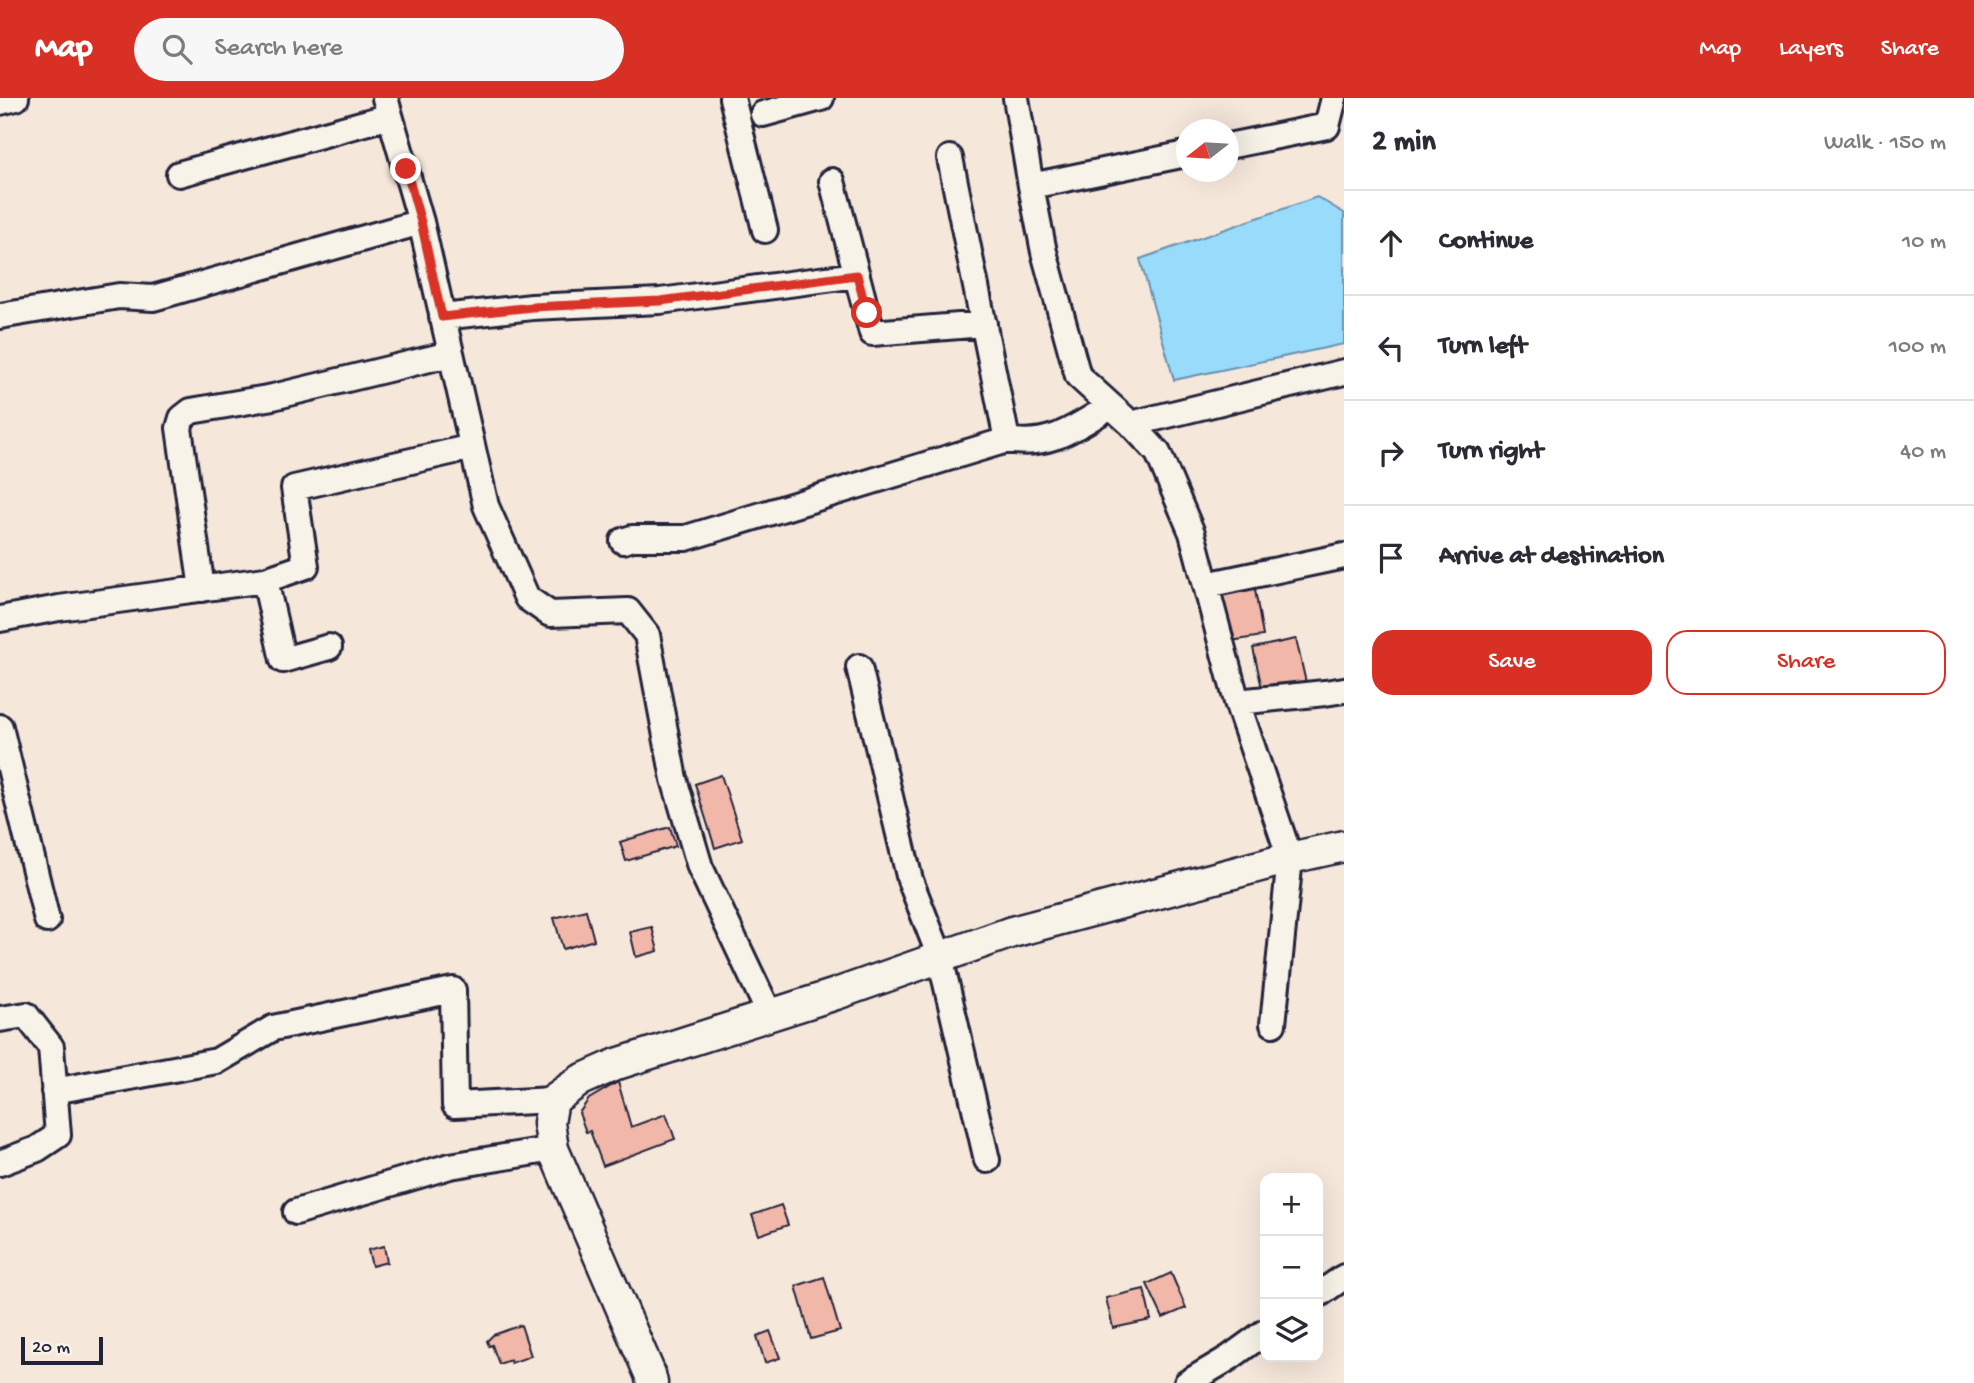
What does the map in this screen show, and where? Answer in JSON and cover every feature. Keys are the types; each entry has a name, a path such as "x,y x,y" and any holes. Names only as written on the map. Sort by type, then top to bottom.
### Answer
{"street":[{"path":"0,102 16,98"},
{"path":"733,98 765,230"},
{"path":"763,114 821,98"},
{"path":"1016,98 1044,252 1079,376 1158,453 1192,533 1237,702 1290,858 1273,1024"},
{"path":"1239,144 1327,125 1334,98"},
{"path":"179,174 388,107 421,222 486,506 527,598 550,614 628,611 647,635 674,779 700,867 771,1015"},
{"path":"1031,186 1176,156"},
{"path":"950,158 1007,440"},
{"path":"832,181 872,333 984,324"},
{"path":"0,316 119,296 153,298 421,222"},
{"path":"442,317 532,307 660,301 857,275"},
{"path":"202,589 179,428 182,418 191,411 273,397 450,354"},
{"path":"1131,424 1344,372"},
{"path":"623,541 632,538 686,538 1007,440 1027,443 1062,435 1111,406"},
{"path":"0,619 59,608 265,580 306,566 294,488 472,447"},
{"path":"1206,585 1344,556"},
{"path":"265,580 283,660 329,647"},
{"path":"859,667 910,880 940,957 986,1160"},
{"path":"1237,702 1344,690"},
{"path":"0,727 47,920"},
{"path":"54,1091 217,1061 273,1028 453,990 455,1105 553,1100 581,1080 617,1064 771,1015 1012,932 1344,846"},
{"path":"0,1018 26,1015 51,1047 58,1135 37,1149 0,1163"},
{"path":"553,1100 549,1123 553,1149 652,1383"},
{"path":"296,1212 450,1167 553,1149"},
{"path":"1323,1292 1344,1278"},
{"path":"1187,1383 1260,1336"}],"water":[{"path":"1317,197 1344,213 1344,344 1174,380 1140,259"}],"building":[{"path":"1254,584 1263,636 1230,641 1222,590"},
{"path":"1296,639 1307,687 1264,697 1253,648"},
{"path":"721,775 742,839 715,848 695,784"},
{"path":"670,827 676,846 626,861 620,842"},
{"path":"586,910 594,940 563,949 554,918"},
{"path":"652,927 658,951 636,957 630,932"},
{"path":"618,1082 631,1127 666,1114 675,1139 603,1166 590,1131 586,1132 579,1113 589,1099"},
{"path":"781,1205 788,1225 759,1235 752,1215"},
{"path":"384,1246 387,1262 372,1266 368,1250"},
{"path":"1171,1273 1186,1308 1163,1318 1147,1284"},
{"path":"824,1277 840,1331 811,1339 796,1286"},
{"path":"1144,1289 1151,1320 1113,1328 1106,1298"},
{"path":"521,1325 531,1356 499,1364 492,1345 489,1346 487,1341 493,1335"},
{"path":"770,1331 780,1358 765,1363 757,1336"}],"route":[{"path":"406,169 442,317 532,307 660,301 857,275 867,313"}]}
